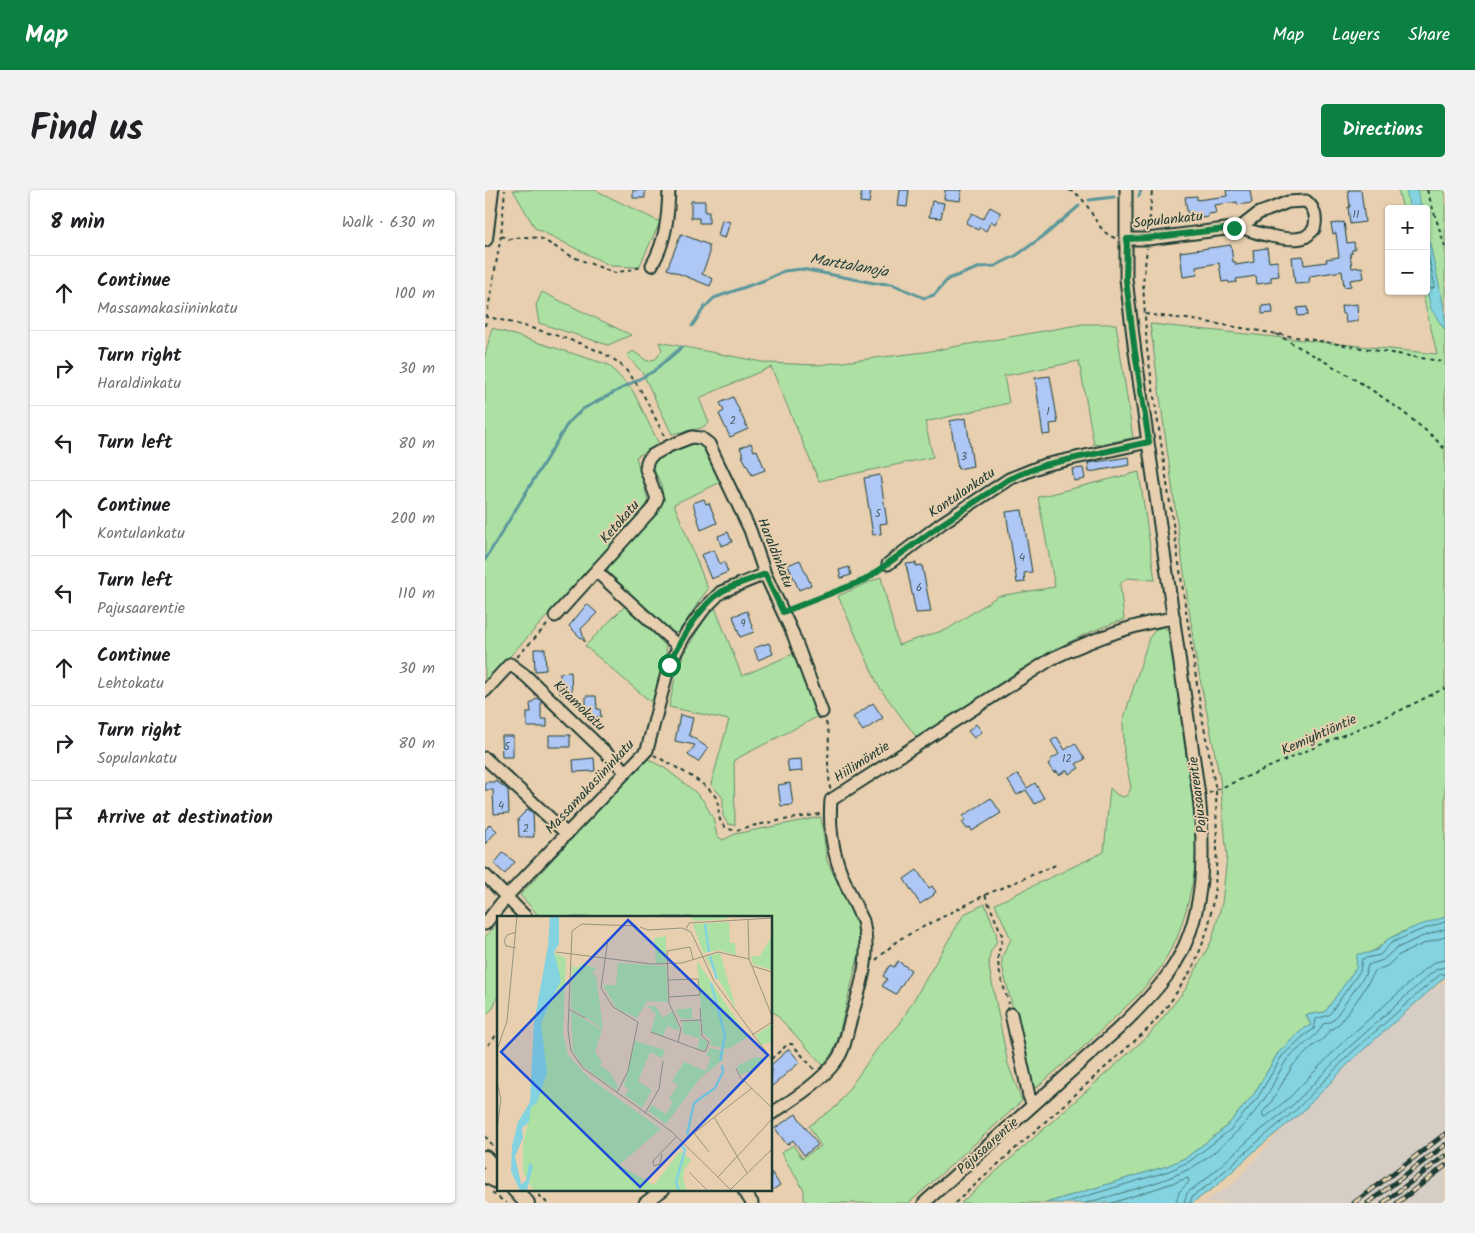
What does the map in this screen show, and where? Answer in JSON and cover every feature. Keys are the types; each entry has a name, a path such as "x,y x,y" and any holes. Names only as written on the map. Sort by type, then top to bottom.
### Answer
{"street":[{"path":"485,239 491,190"},
{"path":"652,265 661,246 667,226 669,190"},
{"name":"Pajusaarentie","path":"924,1203 1117,1030 1146,1001 1170,972 1184,946 1194,919 1201,881 1203,839 1199,795 1126,280 1126,190"},
{"name":"Sopulankatu","path":"1127,239 1241,227 1257,232 1298,239 1306,236 1314,229 1315,215 1312,206 1307,202 1288,202 1259,213 1241,227"},
{"name":"Ketokatu","path":"555,616 597,572 652,509 657,499 647,474 646,465 651,456 669,446 692,437 701,438"},
{"name":"Haraldinkatu","path":"701,438 713,450 726,482 750,530 765,574 793,634 822,712"},
{"name":"Kontulankatu","path":"888,564 942,524 1009,479 1044,465 1149,442"},
{"path":"597,572 678,646"},
{"name":"Massamakasiininkatu","path":"485,924 507,896 647,750 669,665 678,646 704,609 717,595 725,590 765,574"},
{"name":"Hiilimöntie","path":"773,1112 835,1063 843,1050 864,976 866,960 865,929 838,867 830,832 831,800 1053,658 1082,644 1155,621 1174,618"},
{"path":"485,691 510,664"},
{"name":"Kiramokatu","path":"510,664 526,676 626,772"},
{"path":"485,758 567,834"},
{"path":"485,875 525,916"},
{"path":"1011,1014 1029,1096 1033,1105"},
{"path":"485,1158 497,1171"},
{"path":"485,1175 495,1187"},
{"path":"514,1190 527,1203"},
{"path":"645,1203 663,1190"},
{"path":"744,1190 752,1203"}],"path":[{"path":"485,326 501,236 505,190"},
{"path":"1069,190 1080,197 1107,234 1117,239 1127,239"},
{"path":"955,1203 1149,1028 1169,1004 1191,969 1209,925 1215,887 1217,851 1216,791 1201,711 1147,349 1143,283 1152,190"},
{"path":"1427,190 1445,247"},
{"path":"501,236 509,239 540,238 573,257 615,273 652,265"},
{"path":"1145,314 1274,332 1445,362"},
{"path":"486,316 578,344 601,353 620,364 639,389 669,446"},
{"path":"1274,332 1360,382 1437,440 1445,450"},
{"path":"783,612 865,580 888,564"},
{"path":"510,664 555,616"},
{"name":"Kemiyhtiöntie","path":"1199,795 1216,791 1399,711 1445,688"},
{"path":"822,712 829,734 828,763 831,800"},
{"path":"647,750 697,781 713,794 718,800 721,822 729,829 735,830 830,813"},
{"path":"875,962 881,954 898,940 985,895 1058,864"},
{"path":"985,895 1002,935 1003,941 997,956 1011,1014"},
{"path":"488,1045 497,1034"},
{"path":"773,1056 788,1044 792,1044 821,1076"},
{"path":"485,1136 497,1150"},
{"path":"497,1190 506,1203"},
{"path":"534,1190 547,1203"}],"shaded area":[{"path":"1445,982 1445,1203 1203,1203 1233,1184 1321,1086 1422,996"}],"green space":[{"path":"513,190 595,190 660,222 639,267 611,266 535,228"},
{"path":"1398,190 1445,190 1445,917 1397,935 1368,953 1325,1012 1306,1015 1311,1025 1302,1030 1278,1053 1254,1094 1226,1127 1187,1157 1167,1166 1046,1203 961,1203 1149,1035 1185,990 1212,940 1222,903 1227,857 1220,779 1195,653 1150,324 1437,354 1423,295 1430,295 1430,205 1402,205"},
{"path":"542,292 631,335 608,345 539,323 536,305"},
{"path":"1083,324 1116,324 1133,438 1094,445 1079,361 1004,376 1009,403 925,422 933,457 819,481 771,367 699,398 709,423 701,428 672,434 642,372 627,356 633,351 647,361 656,359 662,350 659,342 767,363 818,365 925,352"},
{"path":"492,328 609,365 633,391 659,444 636,457 648,500 640,516 485,683 485,356"},
{"path":"692,442 704,445 721,482 674,504 708,589 677,633 670,631 608,572 608,566 657,513 663,495 661,485 653,468 656,460"},
{"path":"1139,472 1155,580 1127,578 1120,584 1124,620 1074,639 1043,656 917,738 879,687 838,596 881,577 898,645 948,629 998,596 1055,587 1038,497"},
{"path":"714,605 742,676 793,654 817,717 734,760 735,825 728,824 723,816 723,798 711,784 729,720 669,707 677,668"},
{"path":"625,606 665,645 667,654 652,703 585,646"},
{"path":"1164,627 1169,632 1193,806 1196,846 1194,875 1187,907 1177,938 1161,967 1140,993 1089,1042 1036,1088 1033,1087 1002,966 1002,957 1011,939 995,904 1104,852 1110,788 1122,797 1128,795 1131,787 1124,754 1123,721 1149,638 1156,629"},
{"path":"646,758 666,769 703,800 713,818 717,836 723,840 735,834 821,817 827,861 859,926 860,950 837,1042 831,1055 823,1065 773,1013 773,916 539,916 520,895"},
{"path":"985,904 996,932 997,941 990,953 989,967 1008,1064 1022,1101 909,1203 807,1203 804,1199 804,1190 781,1153 793,1145 802,1158 821,1146 809,1126 837,1106 877,1049 899,1025 964,914"},
{"path":"497,923 497,998 493,1008 485,1016 485,937"}],"water":[{"path":"1406,190 1417,190 1421,205 1409,205"},
{"path":"1430,244 1445,312 1445,330 1431,309 1428,295 1430,295"},
{"path":"1445,917 1445,977 1353,1059 1302,1112 1215,1187 1192,1203 1046,1203 1167,1166 1187,1157 1226,1127 1254,1094 1278,1053 1302,1030 1311,1025 1306,1015 1325,1012 1356,968 1357,954 1377,950 1388,939 1417,926"}],"building":[{"path":"633,190 645,190 645,198 633,198"},
{"path":"862,190 871,190 869,203 860,202"},
{"path":"900,190 909,190 907,207 898,206"},
{"path":"945,190 962,190 960,201 944,199"},
{"path":"1226,190 1250,190 1252,203 1237,205 1237,202 1214,205 1216,213 1208,214 1208,217 1201,218 1201,215 1188,217 1185,197 1197,196 1197,200 1227,196"},
{"path":"1348,190 1361,190 1365,222 1350,224"},
{"path":"691,201 705,201 705,212 709,212 709,223 699,223 699,218 691,218"},
{"path":"932,201 944,203 941,218 929,217"},
{"path":"990,207 1001,213 995,224 991,221 986,231 980,227 978,230 966,223 972,213 983,219"},
{"path":"722,220 730,222 725,238 718,236"},
{"path":"1344,222 1347,243 1354,242 1355,249 1350,253 1352,268 1362,267 1364,278 1350,280 1351,286 1344,287 1342,271 1310,276 1309,283 1295,284 1292,257 1303,256 1304,265 1327,262 1326,259 1339,257 1336,233 1333,234 1331,224"},
{"path":"681,234 709,245 709,256 702,274 713,279 710,286 667,269"},
{"path":"1231,245 1233,262 1236,262 1236,265 1254,262 1253,250 1267,248 1269,262 1277,261 1279,276 1271,277 1271,282 1257,284 1256,276 1236,279 1237,282 1222,282 1219,263 1196,267 1197,275 1183,277 1180,252"},
{"path":"1357,304 1358,321 1346,323 1345,314 1342,314 1341,306"},
{"path":"1272,305 1273,313 1262,314 1262,306"},
{"path":"1307,307 1308,315 1298,316 1297,308"},
{"path":"1050,376 1058,423 1050,424 1051,434 1043,435 1035,378"},
{"path":"733,397 748,429 730,437 719,414 724,411 720,403"},
{"path":"966,418 973,466 958,469 950,421"},
{"path":"751,443 754,451 757,450 765,470 752,475 740,448"},
{"path":"1129,457 1130,465 1089,472 1088,463"},
{"path":"1083,468 1085,479 1074,481 1072,469"},
{"path":"880,475 887,523 880,524 881,534 873,535 864,478"},
{"path":"704,499 706,504 709,503 717,523 701,530 693,503"},
{"path":"1022,510 1032,572 1024,573 1025,582 1017,583 1006,512"},
{"path":"728,532 732,542 721,546 718,536"},
{"path":"714,550 720,564 724,562 728,572 711,579 701,555"},
{"path":"800,560 811,585 799,590 788,565"},
{"path":"916,563 916,566 922,565 931,612 916,613 906,564"},
{"path":"849,567 851,575 841,578 839,570"},
{"path":"587,604 597,613 581,629 585,642 569,626"},
{"path":"747,611 754,632 740,637 733,616"},
{"path":"769,643 773,654 758,660 754,648"},
{"path":"534,649 545,649 546,670 535,671"},
{"path":"571,672 572,694 560,694 560,673"},
{"path":"586,696 596,696 597,709 600,709 601,717 586,718"},
{"path":"537,698 541,701 541,719 547,719 547,727 527,727 527,712 531,712 530,704"},
{"path":"873,703 883,718 863,731 853,717"},
{"path":"680,715 693,718 689,735 708,748 698,762 688,755 695,745 675,741"},
{"path":"976,724 982,732 974,738 968,731"},
{"path":"549,735 570,735 570,747 549,747"},
{"path":"501,736 513,736 513,757 502,757"},
{"path":"1057,737 1065,750 1075,743 1085,759 1076,764 1079,768 1069,774 1067,770 1059,775 1057,771 1054,773 1048,764 1051,762 1050,760 1059,754 1051,741"},
{"path":"594,758 595,771 574,772 573,760"},
{"path":"801,759 802,771 789,772 787,760"},
{"path":"1018,774 1027,788 1035,783 1044,798 1035,804 1026,790 1017,795 1008,781"},
{"path":"495,780 508,790 509,813 494,814 493,790 485,790 485,782 495,782"},
{"path":"790,783 793,805 781,806 778,785"},
{"path":"991,798 1001,813 972,831 970,827 967,829 962,822 965,820 963,816"},
{"path":"528,809 533,813 534,837 519,837 518,819"},
{"path":"490,824 497,831 485,844 485,830"},
{"path":"503,853 515,862 505,874 494,864"},
{"path":"917,870 929,888 932,886 936,892 920,904 904,879"},
{"path":"898,961 911,970 896,994 882,986 887,979 883,976 890,965 894,967"},
{"path":"789,1049 800,1062 773,1085 773,1063"},
{"path":"796,1114 818,1145 804,1155 793,1140 787,1145 775,1128"},
{"path":"773,1175 780,1185 773,1190"}],"waterway":[{"name":"Marttalanoja","path":"1139,196 1141,190"},
{"name":"Marttalanoja","path":"1089,200 1114,197"},
{"name":"Marttalanoja","path":"692,326 704,308 714,298 765,280 784,271 802,269 874,283 892,284 924,298 934,295 948,279 981,267 995,266 1017,255 1045,235 1079,206"},
{"name":"Marttalanoja","path":"485,560 568,423 583,409 654,371 682,347"}],"railway":[{"path":"1354,1203 1445,1134"},
{"path":"1368,1203 1445,1145"},
{"path":"1383,1203 1445,1156"},
{"path":"1397,1203 1445,1166"}],"route":[{"path":"669,665 678,646 704,609 717,595 725,590 765,574 783,612 865,580 942,524 1009,479 1044,465 1149,442 1126,280 1127,239 1234,228"}]}
